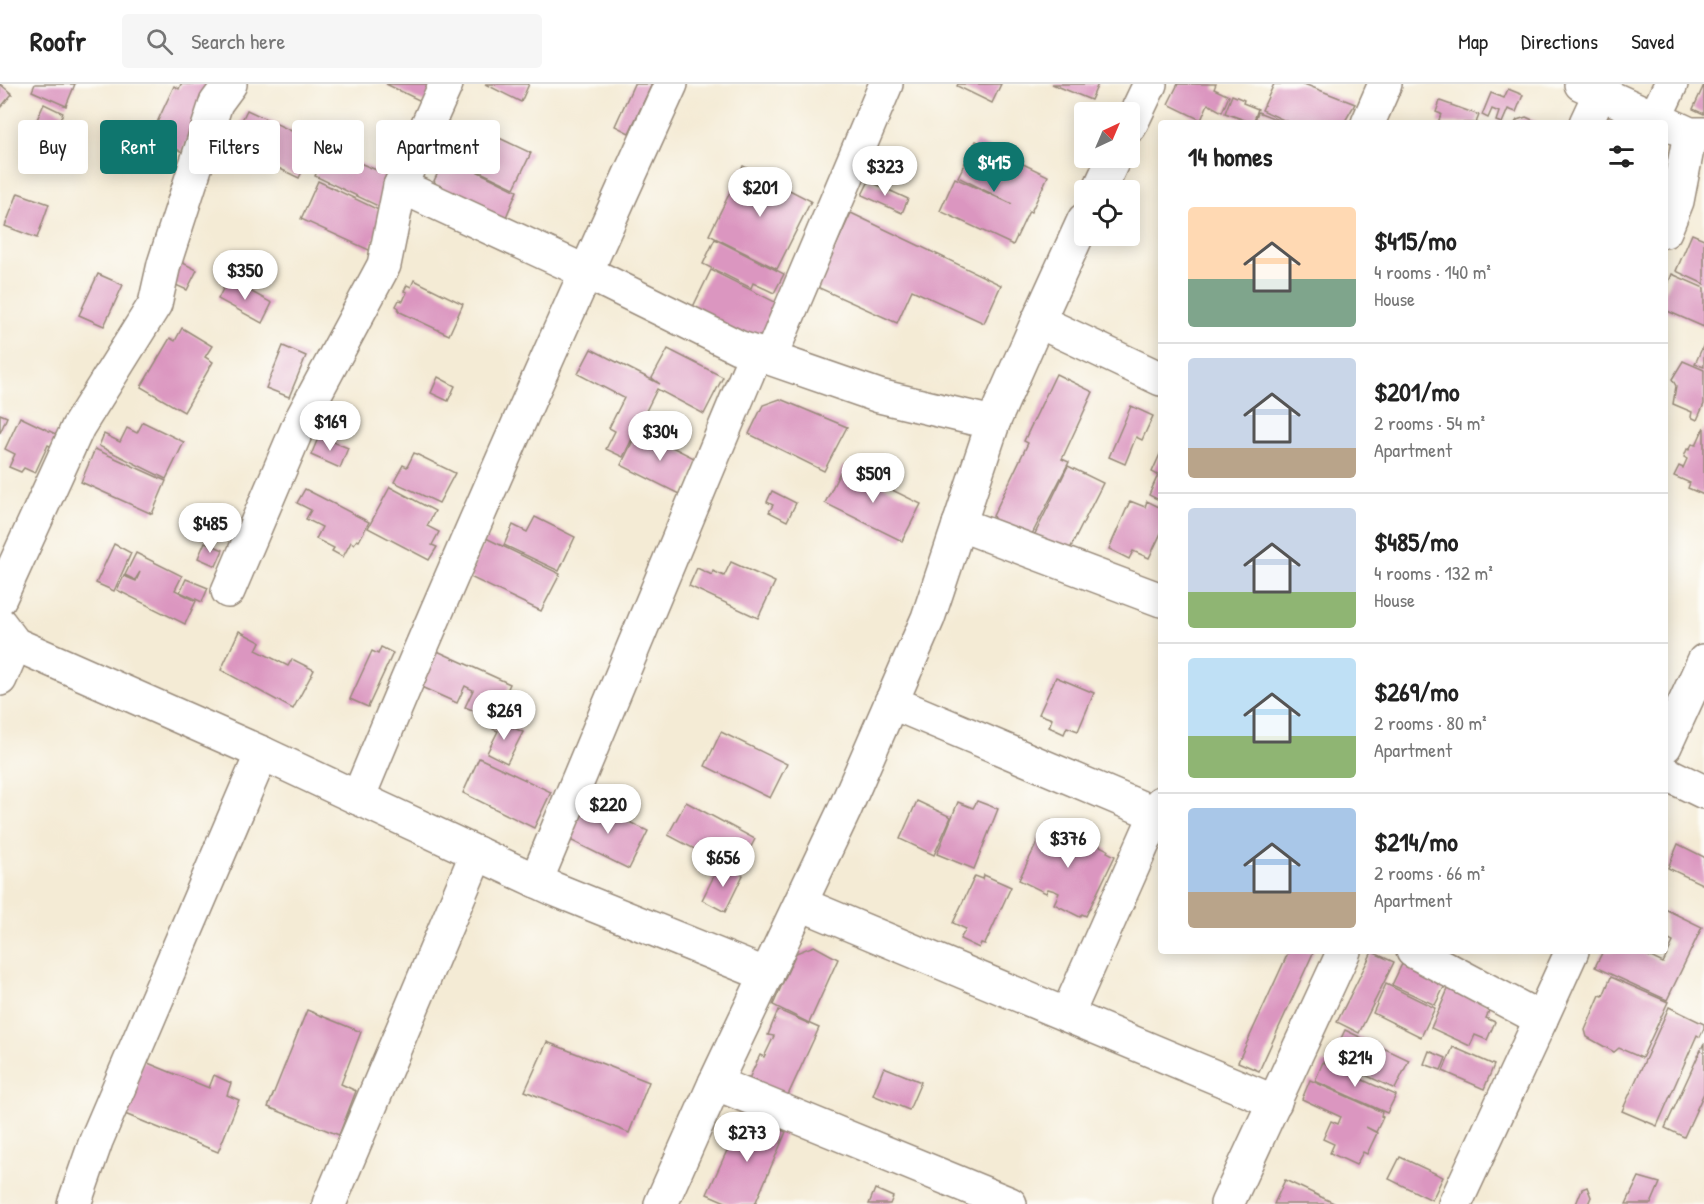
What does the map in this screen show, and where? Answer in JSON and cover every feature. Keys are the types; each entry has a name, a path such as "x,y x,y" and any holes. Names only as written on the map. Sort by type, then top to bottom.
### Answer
{"street":[{"path":"0,598 78,427 155,304 164,264 216,103 230,84"},
{"path":"228,591 301,420 384,265 400,186 446,84"},
{"path":"358,798 429,625 671,84"},
{"path":"536,881 763,356 886,84"},
{"path":"1140,105 1150,84"},
{"path":"1369,120 1385,84"},
{"path":"1655,118 1671,84"},
{"path":"1586,120 1590,88 1660,120"},
{"path":"1668,123 1697,134 1668,224"},
{"path":"400,186 586,272 738,347 879,396 993,423"},
{"path":"661,1204 715,1083 844,811 928,618 993,423 1074,242"},
{"path":"1038,321 1158,378"},
{"path":"959,524 1158,599"},
{"path":"0,679 8,634 536,881 767,975"},
{"path":"1668,739 1704,661"},
{"path":"891,702 1158,809 1067,1014"},
{"path":"74,1204 96,1141 262,753"},
{"path":"1668,774 1704,792"},
{"path":"329,1204 477,853"},
{"path":"801,904 1275,1102"},
{"path":"1227,1204 1343,954"},
{"path":"1419,954 1541,1019"},
{"path":"1455,1204 1571,954"},
{"path":"715,1083 1010,1204"}],"building":[{"path":"0,84 12,94 0,108"},
{"path":"35,84 75,84 66,106 32,91"},
{"path":"181,84 214,84 197,120 189,120 189,137 182,152 177,149 177,120 158,120 174,86 179,89"},
{"path":"386,84 434,84 425,103"},
{"path":"485,84 529,84 521,102"},
{"path":"634,84 652,84 629,133 615,126"},
{"path":"958,84 1001,84 992,103 957,86"},
{"path":"1052,84 1098,84 1091,100"},
{"path":"1178,84 1216,84 1214,89 1229,96 1222,112 1208,104 1201,120 1168,104"},
{"path":"1274,84 1304,84 1355,104 1346,120 1284,120 1262,110"},
{"path":"1704,85 1704,114 1693,109"},
{"path":"1508,89 1523,95 1516,112 1508,109 1503,120 1496,120 1499,112 1492,109 1488,118 1482,115 1491,93 1504,98"},
{"path":"1232,95 1244,100 1243,103 1258,109 1254,120 1245,120 1225,113"},
{"path":"1440,101 1479,115 1477,120 1439,120 1441,114 1436,112"},
{"path":"44,104 63,113 60,120 37,120"},
{"path":"247,110 268,120 242,120"},
{"path":"1258,112 1278,120 1255,120"},
{"path":"1526,117 1532,120 1517,120"},
{"path":"280,126 292,131 292,174 301,174 299,178 280,169"},
{"path":"500,138 531,153 514,188 485,174 500,174"},
{"path":"976,141 1048,176 1013,245 940,211 955,178 1012,204 958,177"},
{"path":"364,165 376,170 376,174 393,177 380,207 315,176 316,174 364,174"},
{"path":"743,166 811,201 777,269 709,235"},
{"path":"437,174 483,174 517,191 501,229 438,187 434,181"},
{"path":"318,181 387,214 369,250 301,219"},
{"path":"869,181 908,199 902,213 862,195"},
{"path":"18,193 49,204 37,238 5,226"},
{"path":"851,213 1001,285 984,323 912,290 897,323 817,287"},
{"path":"1692,234 1704,239 1704,284 1676,271"},
{"path":"715,239 784,274 774,293 753,283 751,288 703,264"},
{"path":"179,261 197,270 187,290 169,282"},
{"path":"711,270 787,308 764,353 689,315"},
{"path":"98,274 123,285 104,326 79,315"},
{"path":"1672,274 1704,288 1704,327 1668,311 1668,284"},
{"path":"228,279 272,303 262,323 218,299"},
{"path":"414,280 463,304 449,335 398,311 399,308 396,306 399,300 403,301 407,285 411,287"},
{"path":"182,328 212,346 205,357 213,362 184,412 141,387 170,338 175,341"},
{"path":"1704,344 1704,367 1695,364"},
{"path":"283,346 306,356 289,397 266,388"},
{"path":"591,349 660,384 652,378 668,349 723,377 704,414 657,389 623,457 606,449 615,431 609,428 624,398 578,374"},
{"path":"1683,361 1704,370 1704,404 1697,420 1691,417 1692,412 1673,404 1676,386 1672,379"},
{"path":"1056,374 1093,392 1062,459 1069,462 1028,542 999,528 993,516 1028,443 1024,441"},
{"path":"438,377 455,386 448,401 431,393"},
{"path":"780,399 847,427 824,471 749,434 763,405"},
{"path":"1131,406 1153,416 1142,440 1136,437 1125,464 1109,457"},
{"path":"0,414 7,417 0,433"},
{"path":"20,417 58,435 52,447 48,445 35,473 24,468 21,472 9,467 15,454 5,449"},
{"path":"143,422 184,442 166,479 99,446 104,434 120,442 127,428 137,433"},
{"path":"1704,427 1704,495 1688,488 1690,483 1674,476 1679,466 1683,468 1687,459 1684,457 1687,449 1689,450 1692,444 1696,445"},
{"path":"638,430 698,460 681,495 621,465"},
{"path":"319,436 348,448 340,468 311,455"},
{"path":"95,449 166,481 152,514 81,482"},
{"path":"414,453 455,473 439,503 394,482 403,465 407,467"},
{"path":"1158,459 1158,475 1152,472"},
{"path":"843,466 865,477 863,481 878,488 880,484 921,504 902,541 825,503"},
{"path":"1068,466 1103,483 1065,559 1031,542"},
{"path":"1158,475 1158,500 1149,495"},
{"path":"390,487 435,511 427,526 439,532 432,545 437,547 429,560 368,528"},
{"path":"305,489 369,522 359,541 357,540 354,544 351,542 343,557 332,551 334,548 316,539 322,527 306,519 311,510 297,503"},
{"path":"772,491 796,503 787,521 769,512 773,505 767,502"},
{"path":"1130,501 1145,507 1147,501 1158,506 1158,539 1149,558 1133,551 1129,559 1109,549"},
{"path":"535,517 575,537 559,571 504,545 513,525 527,532"},
{"path":"486,538 560,574 541,611 468,576"},
{"path":"205,542 223,550 216,566 198,558"},
{"path":"114,544 131,553 114,591 96,583"},
{"path":"136,553 182,576 175,590 196,601 185,624 117,590 124,576 136,581 140,572 135,580 125,575"},
{"path":"731,562 775,582 758,618 689,586 697,568 712,575 713,571 724,576"},
{"path":"186,579 208,588 202,602 180,592"},
{"path":"239,631 260,642 256,650 288,666 292,659 314,670 293,709 221,670"},
{"path":"381,647 393,653 368,707 350,699 372,651 378,654"},
{"path":"435,650 510,684 502,702 490,697 482,714 465,707 473,690 465,686 457,703 419,686"},
{"path":"1056,677 1094,693 1078,731 1067,727 1064,734 1049,727 1052,719 1039,714"},
{"path":"492,701 501,705 494,719 485,715"},
{"path":"497,720 523,732 507,763 487,753 498,731 493,729"},
{"path":"721,732 787,764 770,798 705,766"},
{"path":"479,758 551,792 534,828 463,793"},
{"path":"917,801 951,817 934,855 900,839"},
{"path":"977,801 998,809 974,869 937,854 958,802 973,808"},
{"path":"686,802 755,839 738,872 668,835"},
{"path":"585,803 593,807 594,805 648,831 629,869 568,839"},
{"path":"1051,821 1071,831 1067,840 1072,843 1076,834 1115,856 1086,916 1082,914 1080,917 1054,904 1059,893 1048,889 1046,893 1019,880 1044,828 1047,829"},
{"path":"1678,844 1704,857 1704,885 1668,868"},
{"path":"720,864 743,875 725,912 702,900"},
{"path":"984,875 1011,887 985,944 981,943 979,948 960,939 966,929 953,923 975,876 983,879"},
{"path":"1668,910 1702,927 1667,1000 1595,967 1602,954 1644,954 1663,963 1673,942 1668,940"},
{"path":"814,946 838,959 809,1023 773,1005 796,953"},
{"path":"1288,954 1313,954 1259,1071 1238,1062"},
{"path":"1371,954 1394,962 1359,1033 1337,1022"},
{"path":"1402,964 1445,985 1435,1005 1392,985"},
{"path":"1611,977 1668,1002 1642,1058 1619,1048 1614,1052 1587,1037 1585,1030 1600,995 1603,996"},
{"path":"1386,984 1435,1008 1421,1037 1373,1013"},
{"path":"1449,987 1491,1006 1486,1018 1495,1022 1487,1040 1475,1035 1470,1046 1431,1028"},
{"path":"1669,1007 1704,1024 1704,1028 1700,1037 1697,1035 1657,1126 1622,1111"},
{"path":"307,1010 361,1032 341,1084 356,1091 339,1135 268,1107"},
{"path":"778,1010 819,1028 782,1108 747,1083 760,1055 764,1057 774,1036 768,1035"},
{"path":"1345,1030 1409,1060 1395,1089 1346,1066 1352,1052 1338,1045"},
{"path":"547,1042 649,1082 629,1133 525,1091"},
{"path":"1704,1043 1704,1093 1684,1137 1665,1128"},
{"path":"1453,1047 1494,1065 1484,1089 1443,1071"},
{"path":"1429,1051 1446,1058 1441,1070 1424,1064"},
{"path":"143,1061 209,1088 214,1075 231,1083 227,1095 239,1100 218,1152 120,1112"},
{"path":"1323,1062 1396,1095 1387,1113 1315,1081"},
{"path":"884,1067 921,1082 909,1110 873,1095"},
{"path":"1310,1080 1382,1112 1383,1117 1376,1132 1366,1127 1377,1133 1367,1154 1363,1152 1356,1165 1330,1153 1334,1144 1323,1139 1331,1121 1338,1124 1341,1117 1302,1099"},
{"path":"757,1119 786,1132 755,1204 730,1204 707,1194 737,1129"},
{"path":"1400,1157 1443,1177 1432,1200 1389,1179"},
{"path":"1639,1177 1660,1183 1651,1204 1626,1204"},
{"path":"1285,1180 1336,1204 1274,1204"},
{"path":"1587,1187 1591,1197 1588,1204 1576,1204 1582,1189"},
{"path":"875,1189 893,1197 890,1204 869,1204"}]}
